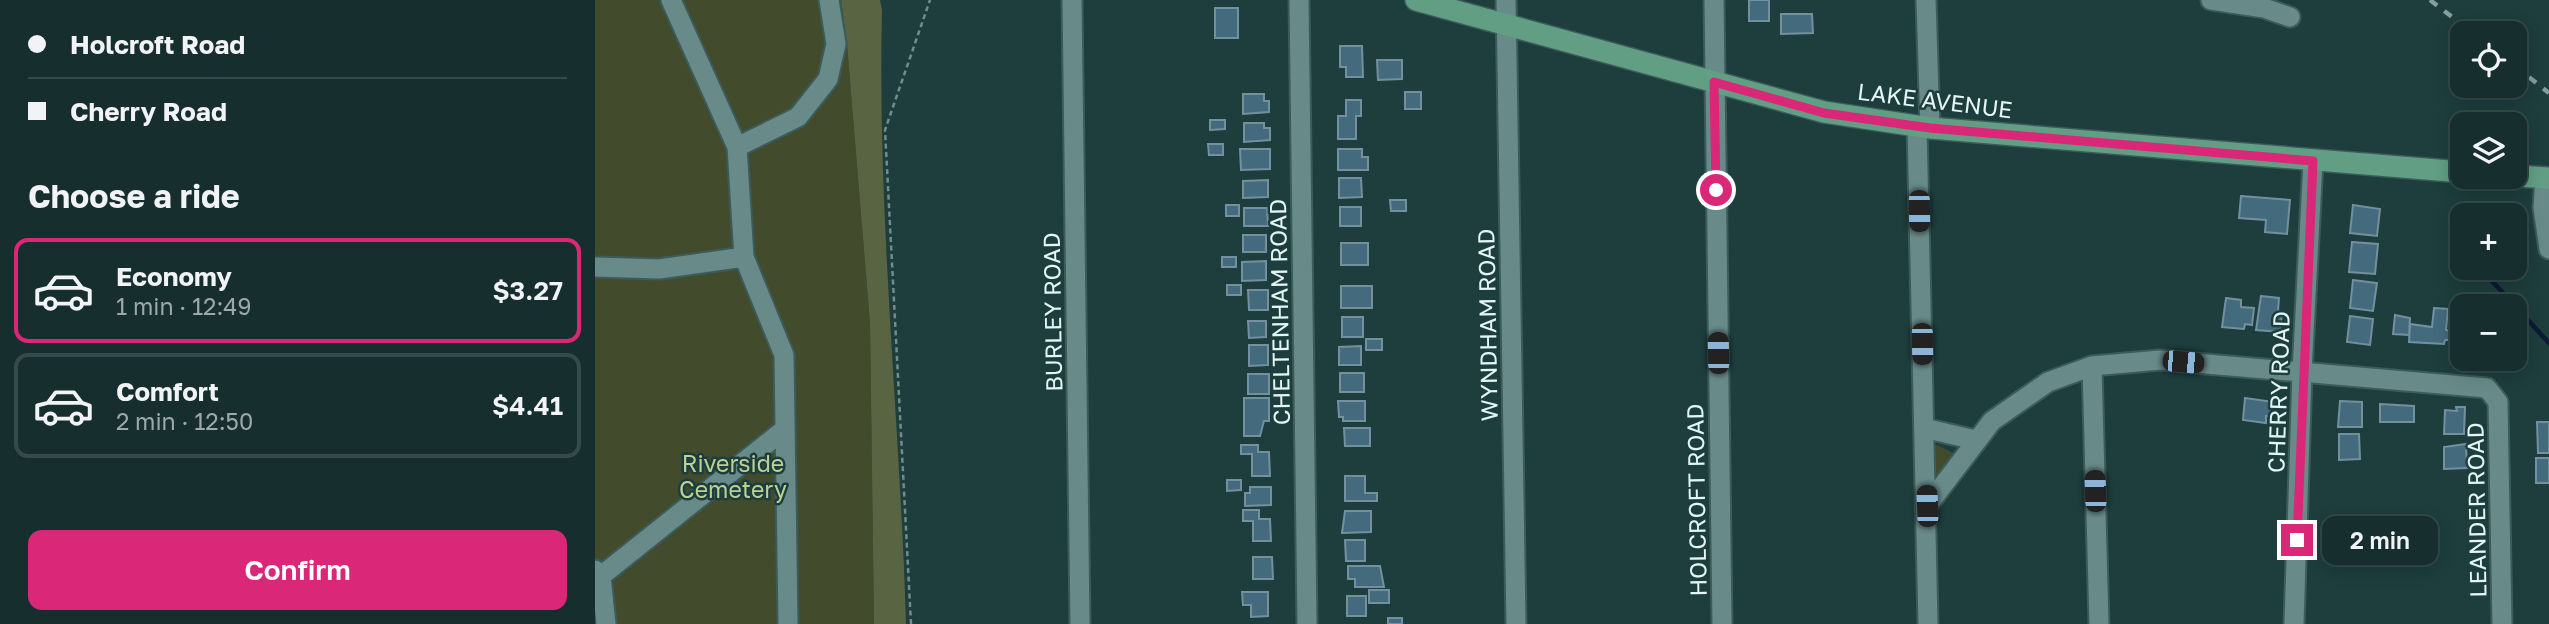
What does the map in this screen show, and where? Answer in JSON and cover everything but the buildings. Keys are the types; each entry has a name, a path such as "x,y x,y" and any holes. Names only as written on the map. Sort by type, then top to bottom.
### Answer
{"main road":[{"name":"LAKE AVENUE","path":"1416,0 1824,113 1924,127 2450,171"},
{"path":"2527,177 2547,178"}],"street":[{"path":"671,0 737,147 744,257 784,355 788,624"},
{"path":"737,147 798,117 828,79 837,44 829,0"},
{"name":"BURLEY ROAD","path":"1072,0 1080,624"},
{"name":"CHELTENHAM ROAD","path":"1299,0 1307,624"},
{"name":"WYNDHAM ROAD","path":"1506,0 1516,624"},
{"name":"HOLCROFT ROAD","path":"1714,0 1722,624"},
{"path":"1926,0 1924,428 1928,624"},
{"path":"2211,0 2264,8 2290,17"},
{"name":"CHERRY ROAD","path":"2294,624 2302,373 2313,161"},
{"path":"2547,178 2543,208 2549,249"},
{"path":"595,267 659,269 744,257"},
{"path":"1927,506 1992,421 2027,394 2048,382 2092,366 2160,360 2302,373"},
{"path":"2092,366 2099,624"},
{"name":"LEANDER ROAD","path":"2302,373 2473,386 2487,388 2496,396 2502,624"},
{"path":"1924,428 1975,440"},
{"path":"606,624 598,573 785,429"}],"path":[{"path":"911,624 885,130 930,0"}],"green space":[{"name":"Riverside Cemetery","path":"595,0 841,0 870,323 874,624 595,624"},
{"path":"841,0 880,0 882,10 883,164 906,624 874,624 870,323"},
{"path":"1937,445 1953,453 1936,483 1933,446"}],"waterway":[{"path":"2491,280 2549,343"}],"railway":[{"path":"2430,0 2457,21"},
{"path":"2527,76 2549,93"}],"route":[{"path":"1716,190 1714,82 1824,113 1930,128 2313,161 2297,540"}]}
